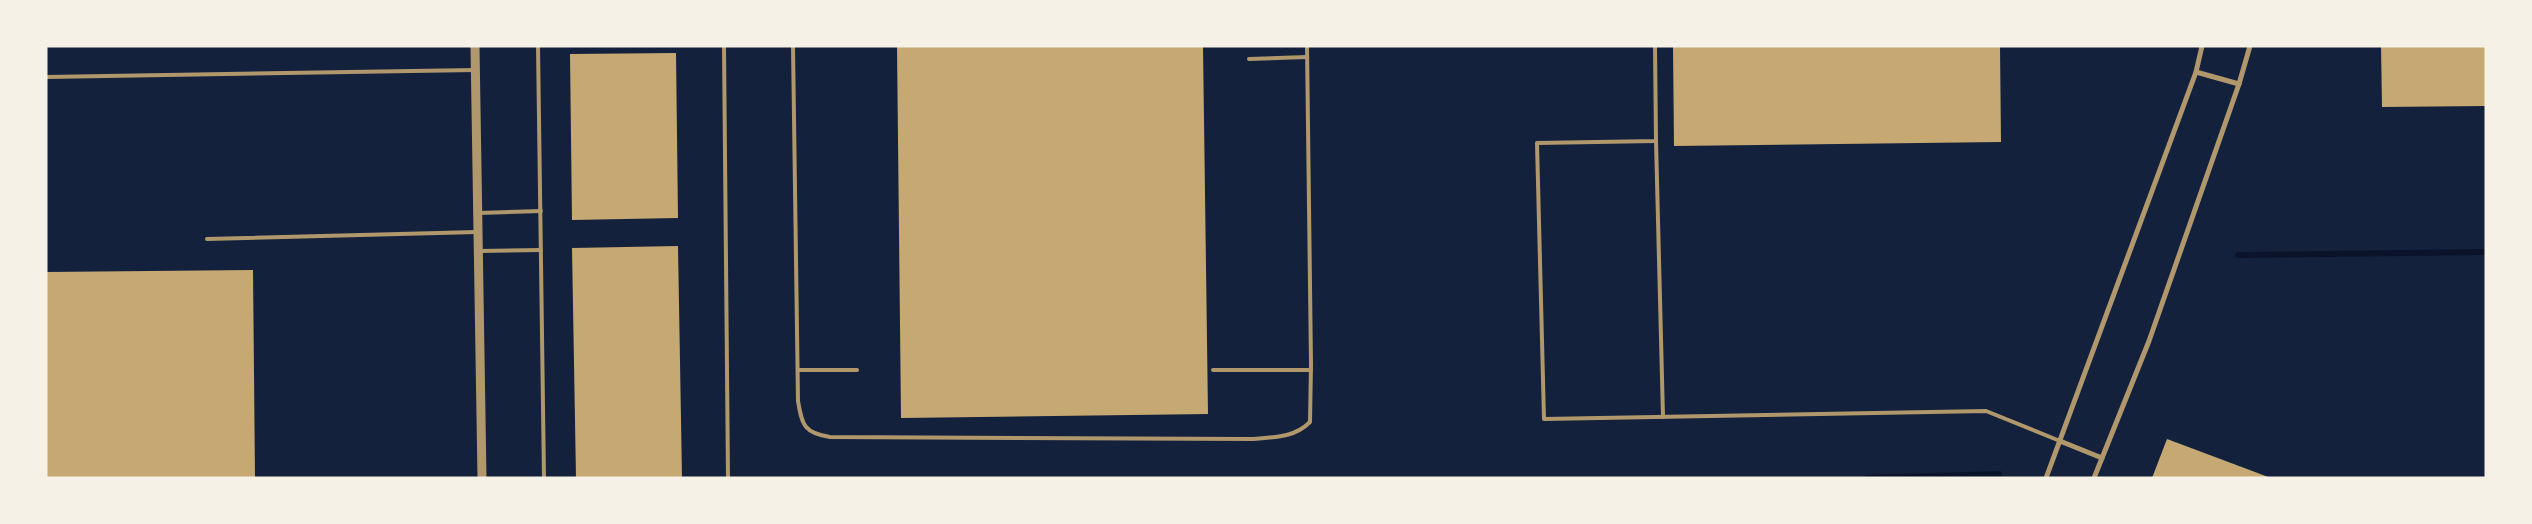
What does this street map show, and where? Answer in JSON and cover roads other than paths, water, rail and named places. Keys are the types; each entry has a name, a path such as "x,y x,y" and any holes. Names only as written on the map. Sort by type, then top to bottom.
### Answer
{"street":[{"path":"474,46 482,478"},
{"path":"2046,478 2196,72 2202,46"},
{"path":"2094,478 2149,341 2239,84 2250,46"},
{"path":"2196,72 2239,84"},
{"path":"2060,441 2102,458"}],"lane":[{"path":"538,46 544,478"},
{"path":"724,46 728,478"},
{"path":"793,46 798,370 802,422 814,434 830,437 1057,439 1253,439 1290,435 1301,431 1310,422 1307,46"},
{"path":"1655,46 1663,417"},
{"path":"1250,59 1307,57"},
{"path":"46,77 475,70"},
{"path":"1656,141 1538,143 1544,419 1986,410 2060,441"},
{"path":"478,213 541,211"},
{"path":"207,240 478,232"},
{"path":"479,251 542,250"},
{"path":"798,370 857,370"},
{"path":"1212,370 1311,370"}],"waterway":[{"path":"2238,255 2486,252"},
{"path":"1867,478 1999,474"}]}
